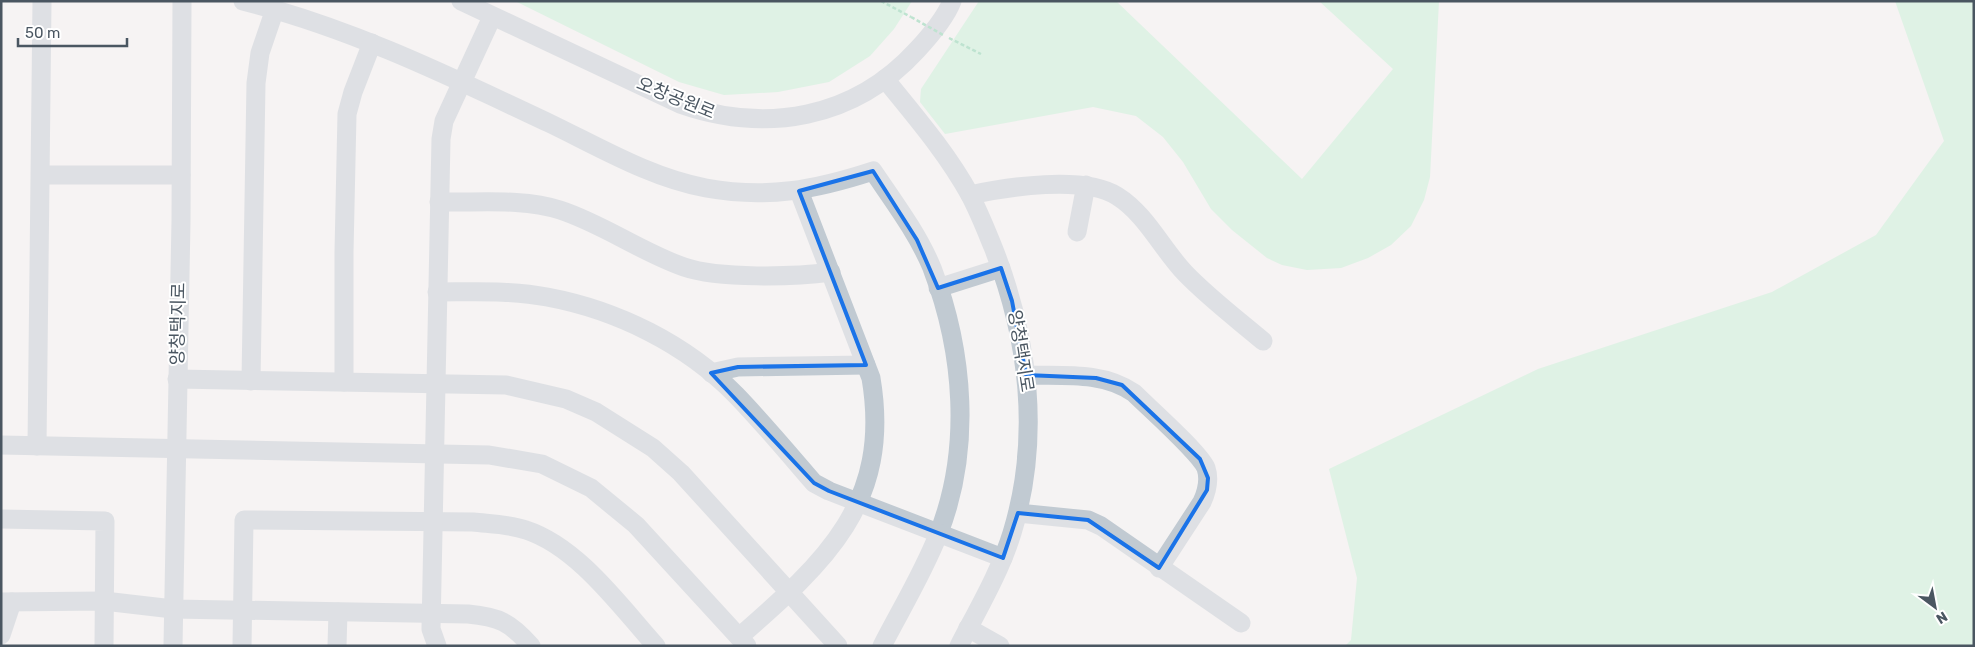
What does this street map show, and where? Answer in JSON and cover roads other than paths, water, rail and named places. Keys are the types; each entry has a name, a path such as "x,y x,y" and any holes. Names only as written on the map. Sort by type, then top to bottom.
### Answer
{"street":[{"path":"37,446 42,1"},
{"name":"양청택지로","path":"173,646 182,1"},
{"path":"243,1 330,26 372,43 462,82 674,180 731,192 766,193 799,191 831,185 873,171 917,240 931,267 956,363 960,420 955,478 939,533 882,646"},
{"name":"오창공원로","path":"461,1 680,104 727,117 771,120 792,118 848,102 885,79 906,62 926,40 949,10 952,1"},
{"path":"251,381 256,83 260,53 275,9"},
{"path":"436,646 431,629 431,613 441,139 444,122 492,17"},
{"path":"344,382 347,114 352,92 372,43"},
{"name":"양청택지로","path":"885,79 940,148 970,195 1001,268 1012,301 1026,375 1029,404 1024,489 1018,513 1002,558 959,646"},
{"path":"41,176 181,175"},
{"path":"1077,232 1086,184"},
{"path":"970,195 1046,186 1086,184 1117,196 1150,230 1184,273 1263,341"},
{"path":"1,445 490,454 516,458 549,467 591,488 636,525 743,642 835,544 858,501 871,464 876,437 876,406 866,365 799,191"},
{"path":"439,202 536,204 560,210 686,267 746,275 831,272"},
{"path":"938,288 1001,268"},
{"path":"437,292 546,297 608,313 679,349 712,373 736,394 814,483 829,491 1002,558"},
{"path":"712,373 738,367 866,365"},
{"path":"1026,375 1096,378 1122,385 1134,393 1202,463 1208,478 1207,490 1202,502 1159,568"},
{"path":"177,379 506,385 566,399 625,428 653,448 681,473 838,646"},
{"path":"1018,513 1088,520 1101,526 1241,624"},
{"path":"1,519 105,521 104,646"},
{"path":"242,646 244,520 432,522 506,525 526,530 546,538 563,549 587,570 656,646"},
{"path":"1,635 7,602 104,601 173,610 431,613 490,616 504,621 531,646"},
{"path":"337,646 338,612"},
{"path":"968,628 1000,646"}]}
